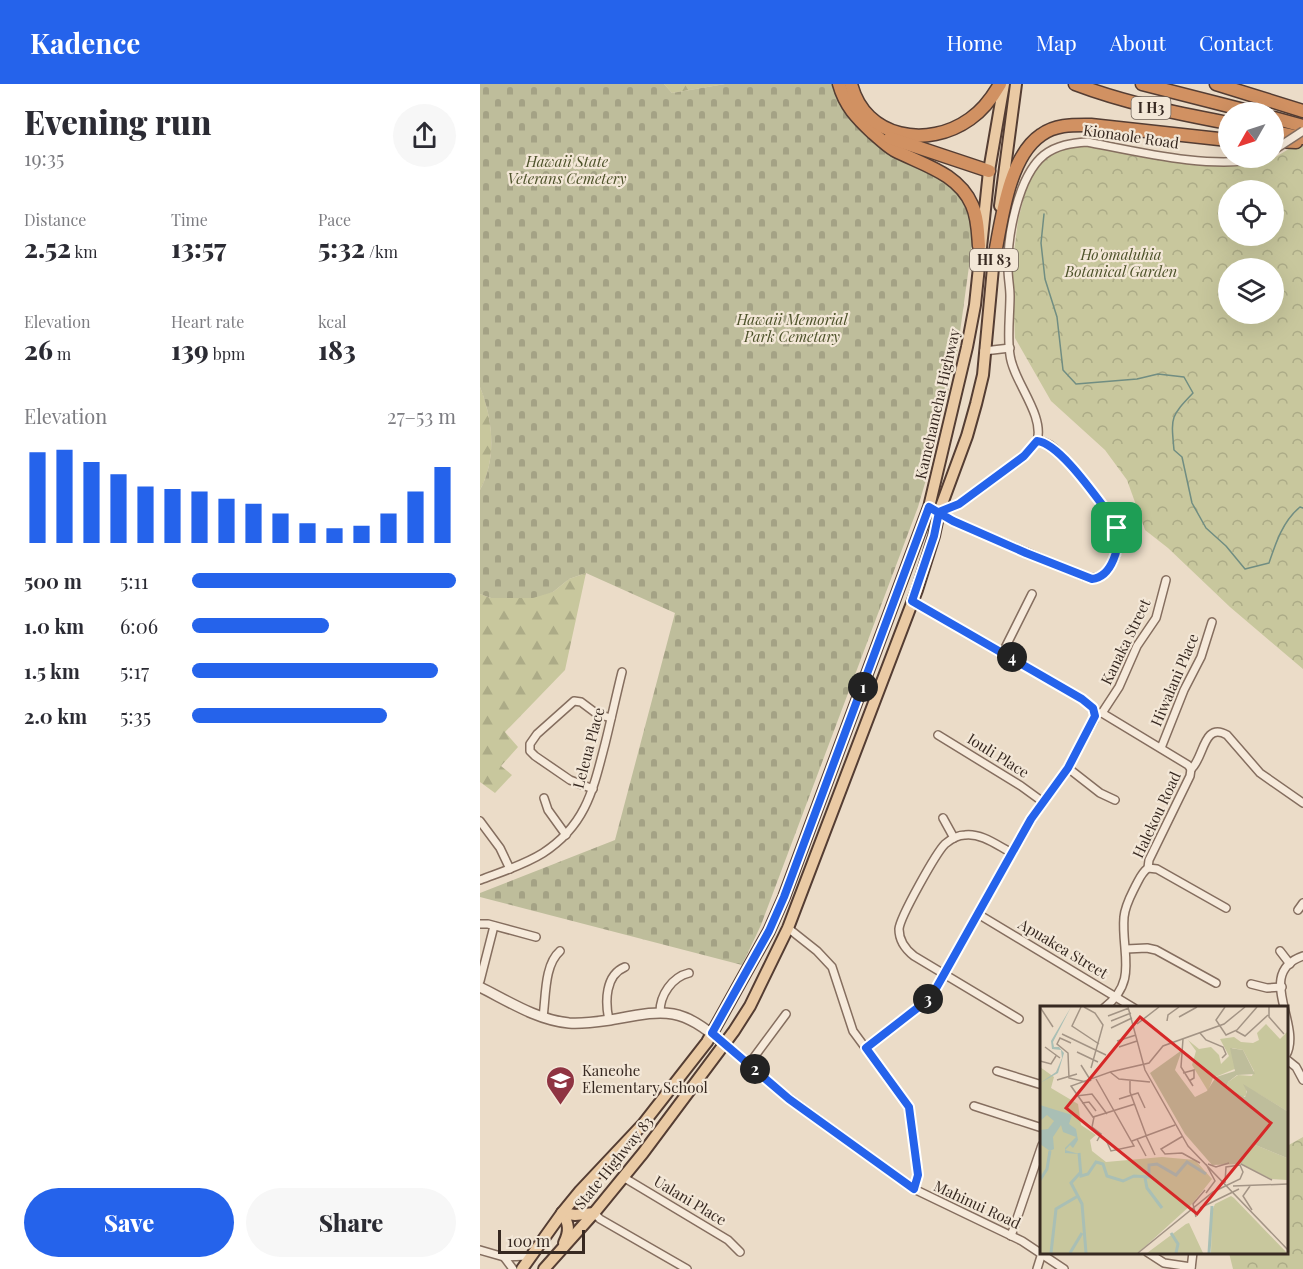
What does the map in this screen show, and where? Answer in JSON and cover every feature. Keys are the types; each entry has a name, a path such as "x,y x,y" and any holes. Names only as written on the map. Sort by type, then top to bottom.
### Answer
{"highway":[{"path":"839,84 852,113 877,138 888,147 942,173 962,189 975,212 980,246"},
{"path":"851,84 859,105 874,122 893,132 917,136 941,133 964,123 982,109 1002,84"},
{"name":"I H3","path":"1075,84 1111,98 1218,121"},
{"name":"I H3","path":"1142,84 1218,103"},
{"path":"1216,84 1303,111"},
{"path":"1284,121 1303,126"},
{"path":"993,264 1013,177 1023,155 1041,135 1069,125 1091,125 1218,139"},
{"path":"875,134 880,133 989,171"},
{"path":"1284,135 1303,140"},
{"path":"1284,141 1303,140"}],"main road":[{"name":"Kamehameha Highway","path":"934,509 975,305 989,171 1002,84"},
{"name":"Kamehameha Highway","path":"522,1269 562,1213 643,1124 712,1033 748,972 784,897 897,595 973,415 983,375 993,264 1016,84"},
{"path":"989,171 1004,169"},
{"path":"968,346 984,351"},
{"name":"State Highway 83","path":"544,1269 623,1177 750,1006 788,928 912,601 934,536 934,509"},
{"path":"897,595 912,601"},
{"path":"856,704 871,709"},
{"path":"774,917 788,928"},
{"path":"562,1213 575,1215 594,1213"},
{"path":"559,1251 568,1231 568,1224 562,1213"},
{"path":"552,1226 562,1226 568,1231"}],"street":[{"path":"1284,143 1303,131"},
{"name":"Kionaole Road","path":"1037,441 1038,432 1035,419 1012,364 1008,267 1011,233 1024,185 1035,165 1044,155 1057,147 1087,142 1173,158 1218,161"},
{"path":"984,351 1010,348"},
{"path":"1037,441 1044,441 1060,453 1113,519 1118,533 1118,543 1105,574 1095,578 1085,577 974,530 934,509 959,504 1024,456 1037,441"},
{"name":"Kanaka Street","path":"866,1048 925,1002 944,974 1042,802 1068,768 1094,720 1119,687 1137,646 1156,618 1166,580"},
{"path":"1003,652 1032,594"},
{"name":"Halekou Road","path":"912,601 1082,699 1099,713 1161,748 1191,769 1191,776 1149,860 1148,868 1142,873 1126,907 1124,923 1126,976 1116,997 1106,1006"},
{"name":"Hiwalani Place","path":"1161,748 1184,690 1201,657 1212,622"},
{"name":"Leleua Place","path":"480,880 543,853 566,835 579,819 593,789 622,672"},
{"path":"593,789 570,780 535,756 530,751 530,744 537,734 574,701 581,702 597,714 611,718"},
{"path":"1191,769 1198,762 1207,737 1221,732 1227,735 1264,777 1303,803"},
{"name":"Iouli Place","path":"938,735 1021,786 1042,802"},
{"path":"1068,768 1100,794 1115,800"},
{"path":"544,798 548,810 566,835"},
{"path":"943,818 954,838"},
{"path":"480,820 500,848 510,869"},
{"path":"1012,853 979,836 965,835 954,838 939,851 901,919 899,928 906,950 1019,1019"},
{"path":"1148,868 1157,869 1226,908"},
{"path":"1298,910 1303,903"},
{"name":"Apuakea Street","path":"978,914 1131,1006"},
{"path":"480,924 536,938"},
{"path":"480,981 494,926"},
{"name":"Mahinui Road","path":"788,928 817,951 832,967 851,1026 909,1107 918,1175 914,1189 1040,1252"},
{"path":"1126,949 1156,950 1216,983"},
{"path":"543,1017 551,967 555,956 560,951"},
{"path":"1280,951 1290,964"},
{"path":"1287,1006 1282,987 1283,975 1290,964 1303,956"},
{"path":"609,1020 606,1004 607,991 616,973 625,967"},
{"path":"660,1012 660,1000 663,994 679,977 689,973"},
{"path":"1251,984 1267,988 1282,987"},
{"path":"480,987 555,1021 579,1024 660,1012 684,1016 712,1033 789,1099 914,1189"},
{"path":"1288,1010 1295,1036 1288,1055"},
{"path":"749,1064 786,1014"},
{"path":"1288,1058 1303,1080"},
{"path":"997,1071 1040,1084"},
{"path":"974,1106 1040,1127"},
{"path":"1011,1236 1040,1151"},
{"name":"Ualani Place","path":"623,1177 728,1240 740,1252"},
{"path":"594,1213 600,1219 687,1269"},
{"path":"480,1250 504,1257 531,1256"},
{"path":"1037,1269 1042,1254"},
{"name":"Mahinui Road","path":"1043,1254 1064,1269"},
{"path":"1150,1254 1164,1263 1191,1268"},
{"path":"504,1257 513,1269"}],"green space":[{"name":"Hawaii Memorial Park Cemetary","path":"480,84 664,84 672,93 725,84 834,84 891,154 950,185 968,205 973,237 957,354 918,507 761,925 742,965 480,897 480,893 615,840 675,613 586,573 569,579 553,592 533,598 491,598 480,594 480,490 489,465 491,439 488,412 480,387"},
{"path":"664,84 725,84 672,93"},
{"name":"Ho'omaluhia Botanical Garden","path":"1297,144 1303,146 1303,669 1145,530 1127,480 1105,450 1051,401 1015,338 1012,268 1018,220 1027,186 1037,167 1046,158 1063,148 1086,145 1163,160 1218,164 1218,168 1284,168 1284,152"},
{"path":"480,387 488,412 491,452 480,490"},
{"path":"586,573 565,670 505,732 518,747 501,766 512,775 495,793 480,782 480,594 491,598 553,592 569,579"},
{"path":"1303,1137 1303,1269 1233,1269 1229,1254 1288,1254 1288,1145"}],"waterway":[{"path":"1044,214 1041,243 1045,279 1057,317 1063,370 1076,384 1137,379 1158,374 1184,377 1193,393 1180,407 1174,418 1172,431 1174,450 1182,457 1192,503 1206,528 1226,546 1245,569 1269,563 1285,525 1300,507 1303,508"}],"place":[{"name":"Kaneohe Elementary School","path":"561,1106"}],"route":[{"path":"1117,528 1113,519 1064,458 1044,441 1037,441 1024,456 959,504 939,512 934,536 912,601 1082,699 1093,708 1095,716 1068,768 1031,819 934,992 920,1006 866,1048 909,1107 918,1175 914,1189 789,1099 712,1033 748,972 784,897 929,507 939,512 953,521 1092,579 1099,578 1109,569 1118,543 1117,528"}],"park label":[{"name":"Hawaii State Veterans Cemetery","path":"567,170"}]}
